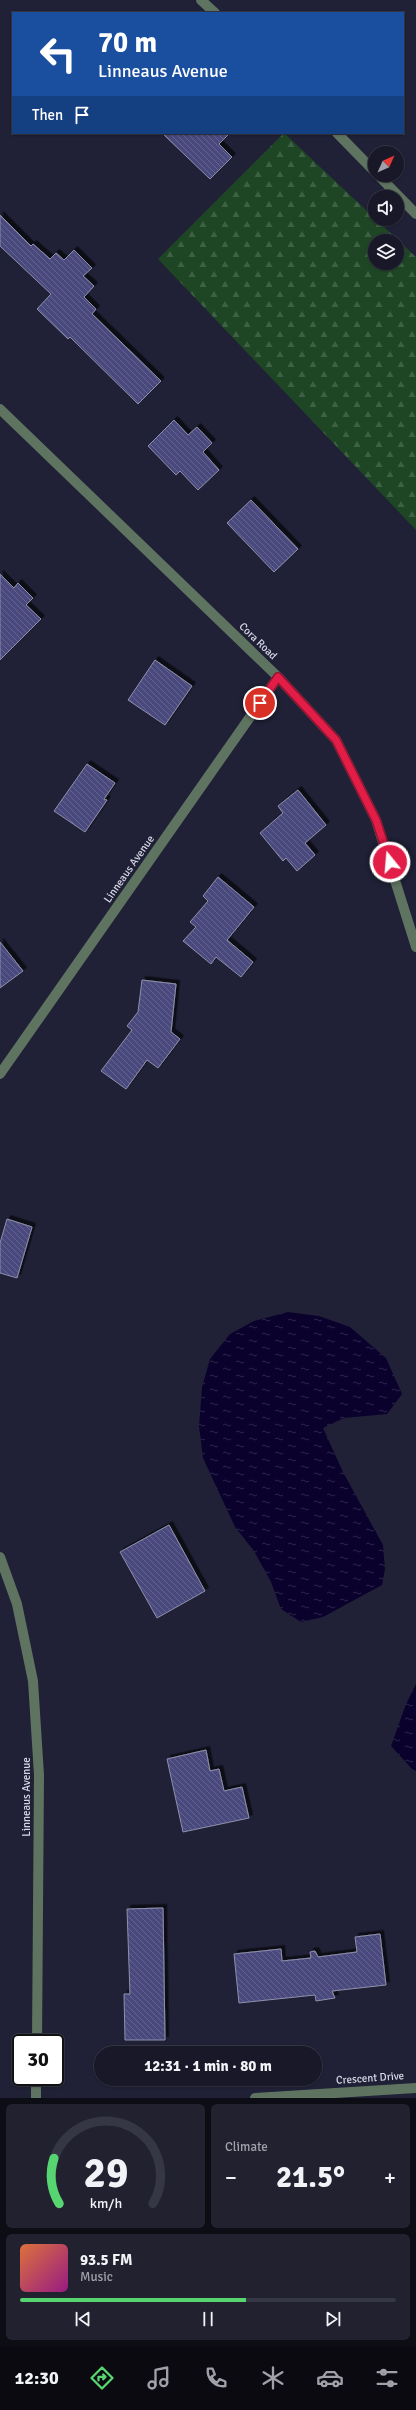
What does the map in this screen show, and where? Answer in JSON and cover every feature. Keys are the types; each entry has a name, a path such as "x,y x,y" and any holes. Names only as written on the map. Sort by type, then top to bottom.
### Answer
{"street":[{"path":"201,0 214,12"},
{"path":"338,134 368,165"},
{"path":"385,182 416,214"},
{"name":"Cora Road","path":"0,409 278,677 336,740 376,820 416,947"},
{"name":"Linneaus Avenue","path":"0,1074 278,677"},
{"name":"Linneaus Avenue","path":"0,1556 17,1604 33,1681 39,1775 37,2034"},
{"path":"36,2086 36,2098"},
{"name":"Crescent Drive","path":"255,2098 416,2088"}],"green space":[{"path":"283,134 285,134 368,212 368,226 383,226 392,234 368,234 368,270 404,270 404,246 416,257 416,530 158,259"}],"water":[{"path":"288,1312 319,1316 350,1327 386,1358 402,1394 387,1414 344,1418 323,1428 343,1472 383,1545 385,1569 382,1585 323,1617 301,1622 281,1609 271,1582 254,1551 235,1527 203,1458 199,1426 202,1387 210,1359 230,1334 254,1321"},
{"path":"416,1684 416,1771 412,1769 391,1746 406,1704"}],"building":[{"path":"163,134 229,134 219,144 232,157 210,179"},
{"path":"0,215 31,246 33,244 50,259 56,253 64,260 74,250 92,268 83,276 94,286 84,297 96,309 92,314 161,381 138,404 70,337 68,339 37,309 51,294 0,246"},
{"path":"174,420 188,435 197,427 212,443 203,452 219,470 198,490 180,471 176,475 148,446"},
{"path":"251,500 298,549 274,572 227,523"},
{"path":"0,574 14,588 18,583 33,598 26,605 41,619 0,660"},
{"path":"155,660 192,686 165,725 128,700"},
{"path":"87,764 115,783 104,799 107,800 85,832 54,811"},
{"path":"298,790 326,825 305,843 315,855 297,871 286,858 283,861 260,833 283,813 278,806"},
{"path":"218,877 254,907 227,940 253,962 241,977 216,957 211,964 183,941 196,927 190,922 208,901 203,896"},
{"path":"0,942 23,971 0,988"},
{"path":"142,980 176,984 171,1032 180,1039 158,1068 147,1060 126,1089 101,1071 132,1030 127,1026 138,1012"},
{"path":"7,1219 32,1227 17,1278 0,1273 0,1243"},
{"path":"169,1525 205,1591 157,1618 120,1552"},
{"path":"206,1750 210,1771 219,1769 224,1791 242,1787 249,1818 183,1832 167,1759"},
{"path":"163,1908 165,2040 125,2040 124,1994 130,1994 127,1909"},
{"path":"380,1934 386,1985 332,1991 335,1998 316,2001 315,1995 239,2003 234,1954 281,1949 282,1961 311,1958 310,1952 315,1951 318,1957 357,1952 355,1937"}],"route":[{"path":"260,703 278,677 336,740 376,820 390,862"}]}
